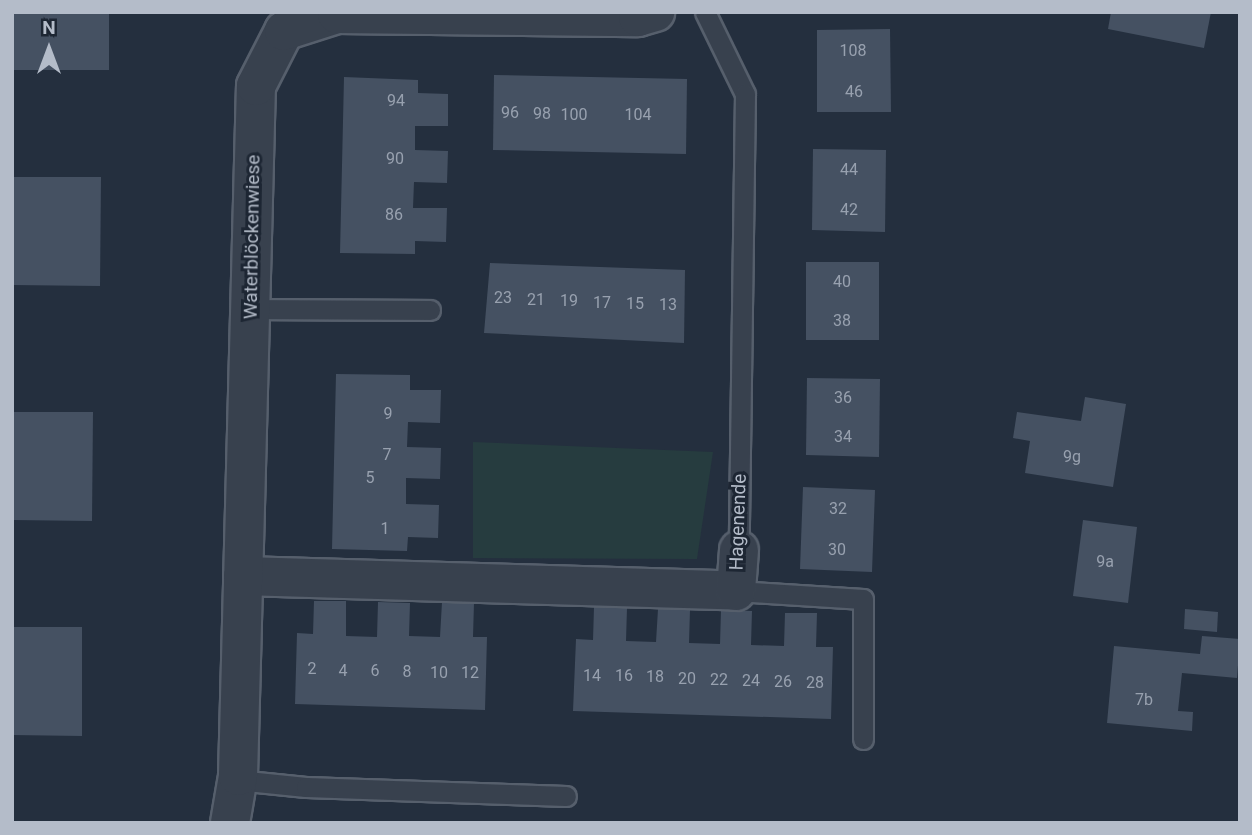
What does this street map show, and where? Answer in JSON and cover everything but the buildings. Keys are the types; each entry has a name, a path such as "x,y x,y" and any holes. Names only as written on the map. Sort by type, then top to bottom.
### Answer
{"street":[{"name":"Waterblöckenwiese","path":"230,823 237,780 256,86 284,31 337,14 638,16 655,12"},
{"name":"Hagenende","path":"243,576 736,591 739,550"}],"lane":[{"name":"Hagenende","path":"705,12 745,94 739,550"},
{"path":"250,309 430,310"},
{"path":"736,591 863,599 863,739"},
{"path":"237,780 306,788 566,796"}],"green space":[{"path":"473,442 713,452 697,559 473,558"}]}
